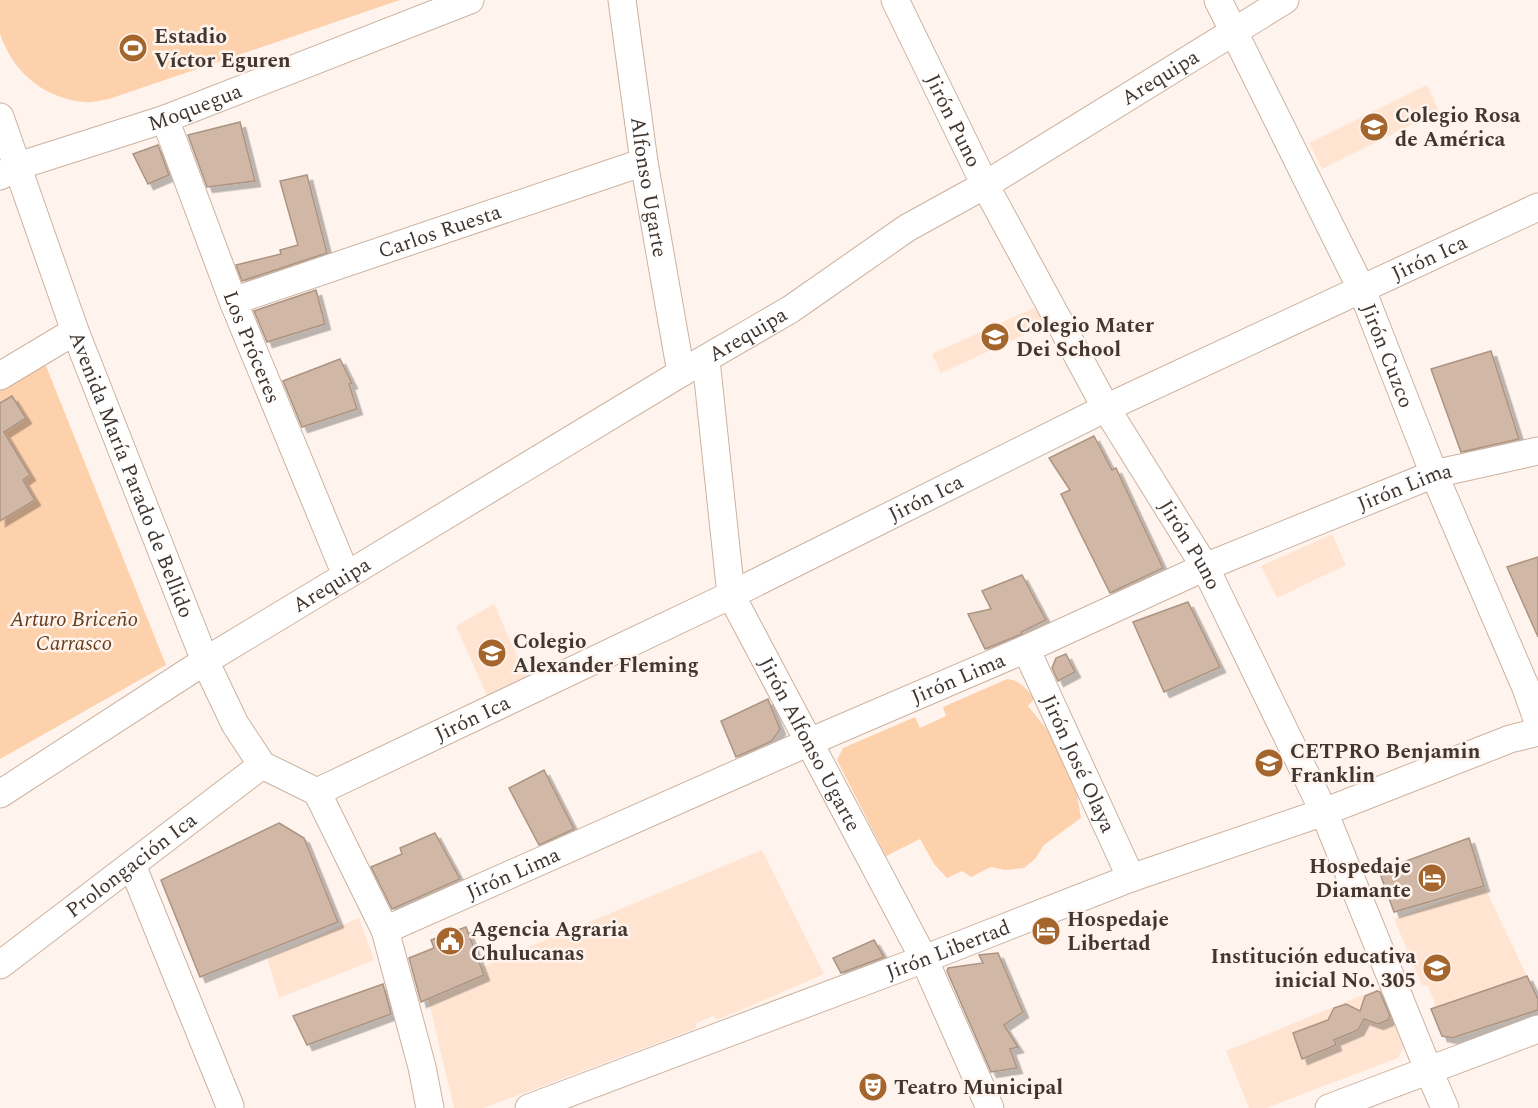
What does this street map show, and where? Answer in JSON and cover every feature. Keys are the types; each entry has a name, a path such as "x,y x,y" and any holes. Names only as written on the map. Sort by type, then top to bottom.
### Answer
{"street":[{"name":"Moquegua","path":"9,171 165,119 470,0"},
{"name":"Alfonso Ugarte","path":"622,0 644,162 681,374"},
{"name":"Jirón Puno","path":"895,0 985,185 1106,408 1205,567 1324,812 1445,1108"},
{"name":"Jirón Cuzco","path":"1218,0 1362,290 1434,474 1526,688 1538,722"},
{"name":"Arequipa","path":"0,794 205,660 791,309 908,228 985,185 1285,0"},
{"name":"Avenida María Parado de Bellido","path":"0,117 9,171 205,660 235,724 262,765"},
{"name":"Los Próceres","path":"165,119 233,301 346,575"},
{"name":"Carlos Ruesta","path":"233,301 644,162"},
{"name":"Jirón Ica","path":"317,792 731,595 1106,408 1538,207"},
{"path":"0,376 75,331"},
{"name":"Jirón Alfonso Ugarte","path":"706,360 731,595 924,959 990,1108"},
{"name":"Jirón Lima","path":"385,930 807,742 1026,649 1205,567 1434,474 1538,451"},
{"name":"Jirón José Olaya","path":"1026,649 1131,878"},
{"name":"Jirón Libertad","path":"529,1108 1131,878 1324,812 1510,739 1538,732"},
{"path":"262,765 317,792 385,930 422,1066 430,1108"},
{"name":"Prolongación Ica","path":"0,965 262,765"},
{"path":"132,865 230,1106"},
{"path":"1329,1108 1538,1029"}],"shaded area":[{"name":"Colegio Rosa de América","path":"1427,85 1439,111 1322,169 1309,143"},
{"name":"Colegio Mater Dei School","path":"1049,301 1057,320 941,373 932,354"},
{"path":"1332,534 1346,565 1277,598 1261,566"},
{"name":"Colegio Alexander Fleming","path":"494,604 528,680 488,698 456,626"},
{"path":"762,850 824,974 718,1020 713,1016 697,1023 695,1029 484,1108 454,1108 426,990"},
{"path":"1484,886 1538,999 1538,1010 1452,1038 1442,1036 1431,1009 1435,1004 1428,986 1422,985 1394,919"},
{"path":"359,918 374,960 279,998 267,958"},
{"path":"1387,985 1408,1040 1398,1058 1266,1108 1249,1108 1226,1051"}],"green space":[{"name":"Estadio Víctor Eguren","path":"0,0 400,0 109,99 89,102 50,93 30,79 13,61 0,33"},
{"name":"Arturo Briceño Carrasco","path":"44,361 166,665 0,759 0,388"},
{"path":"1007,679 1019,683 1034,699 1028,706 1054,738 1076,788 1081,818 1044,845 1035,859 1024,868 1005,870 991,867 971,877 962,871 947,878 934,864 920,839 886,856 837,760 843,748 915,717 920,728 946,716 943,707"}],"building":[{"path":"240,122 255,181 207,187 188,135"},
{"path":"158,145 169,175 148,184 133,154"},
{"path":"307,175 327,253 242,281 236,265 281,254 280,250 298,245 280,181"},
{"path":"316,290 325,324 267,342 254,311"},
{"path":"1491,351 1519,439 1461,452 1431,369"},
{"path":"340,359 352,383 349,384 357,409 302,427 283,381"},
{"path":"12,396 26,418 4,432 30,475 23,480 35,500 0,521 0,403"},
{"path":"1094,436 1112,470 1116,468 1163,568 1110,593 1061,494 1070,490 1049,458"},
{"path":"1538,557 1538,637 1507,567"},
{"path":"1022,575 1046,620 1021,632 1022,634 985,649 968,614 991,609 982,591"},
{"path":"1188,602 1220,667 1164,692 1133,622"},
{"path":"1066,654 1075,672 1058,681 1052,668 1056,658"},
{"path":"768,699 780,729 772,741 736,757 721,721"},
{"path":"544,770 574,829 539,845 509,788"},
{"path":"279,823 304,838 338,922 200,977 161,880"},
{"path":"435,833 460,879 392,909 371,867 402,854 400,848"},
{"name":"Hospedaje Diamante","path":"1469,838 1484,886 1394,912 1379,871"},
{"path":"466,927 484,975 421,1002 409,958 434,948 431,940"},
{"path":"874,940 884,957 841,973 833,958"},
{"path":"998,953 1023,1012 1004,1025 1018,1047 1010,1049 1017,1068 991,1072 947,971 948,968 983,963 979,955"},
{"path":"1527,976 1538,999 1538,1010 1452,1038 1442,1036 1431,1009"},
{"path":"383,984 391,1014 307,1045 293,1016"},
{"path":"1380,992 1390,1016 1388,1020 1378,1024 1364,1019 1358,1030 1334,1040 1336,1045 1302,1059 1293,1033 1328,1020 1334,1008 1346,1004 1360,1011 1365,996"}],"place":[{"name":"Estadio Víctor Eguren","path":"133,48"},
{"name":"Colegio Rosa de América","path":"1374,127"},
{"name":"Colegio Mater Dei School","path":"995,337"},
{"name":"Colegio Alexander Fleming","path":"492,653"},
{"name":"CETPRO Benjamin Franklin","path":"1269,763"},
{"name":"Hospedaje Diamante","path":"1432,878"},
{"name":"Hospedaje Libertad","path":"1046,931"},
{"name":"Agencia Agraria Chulucanas","path":"450,941"},
{"name":"Institución educativa inicial No. 305","path":"1437,968"},
{"name":"Teatro Municipal","path":"873,1087"}]}
